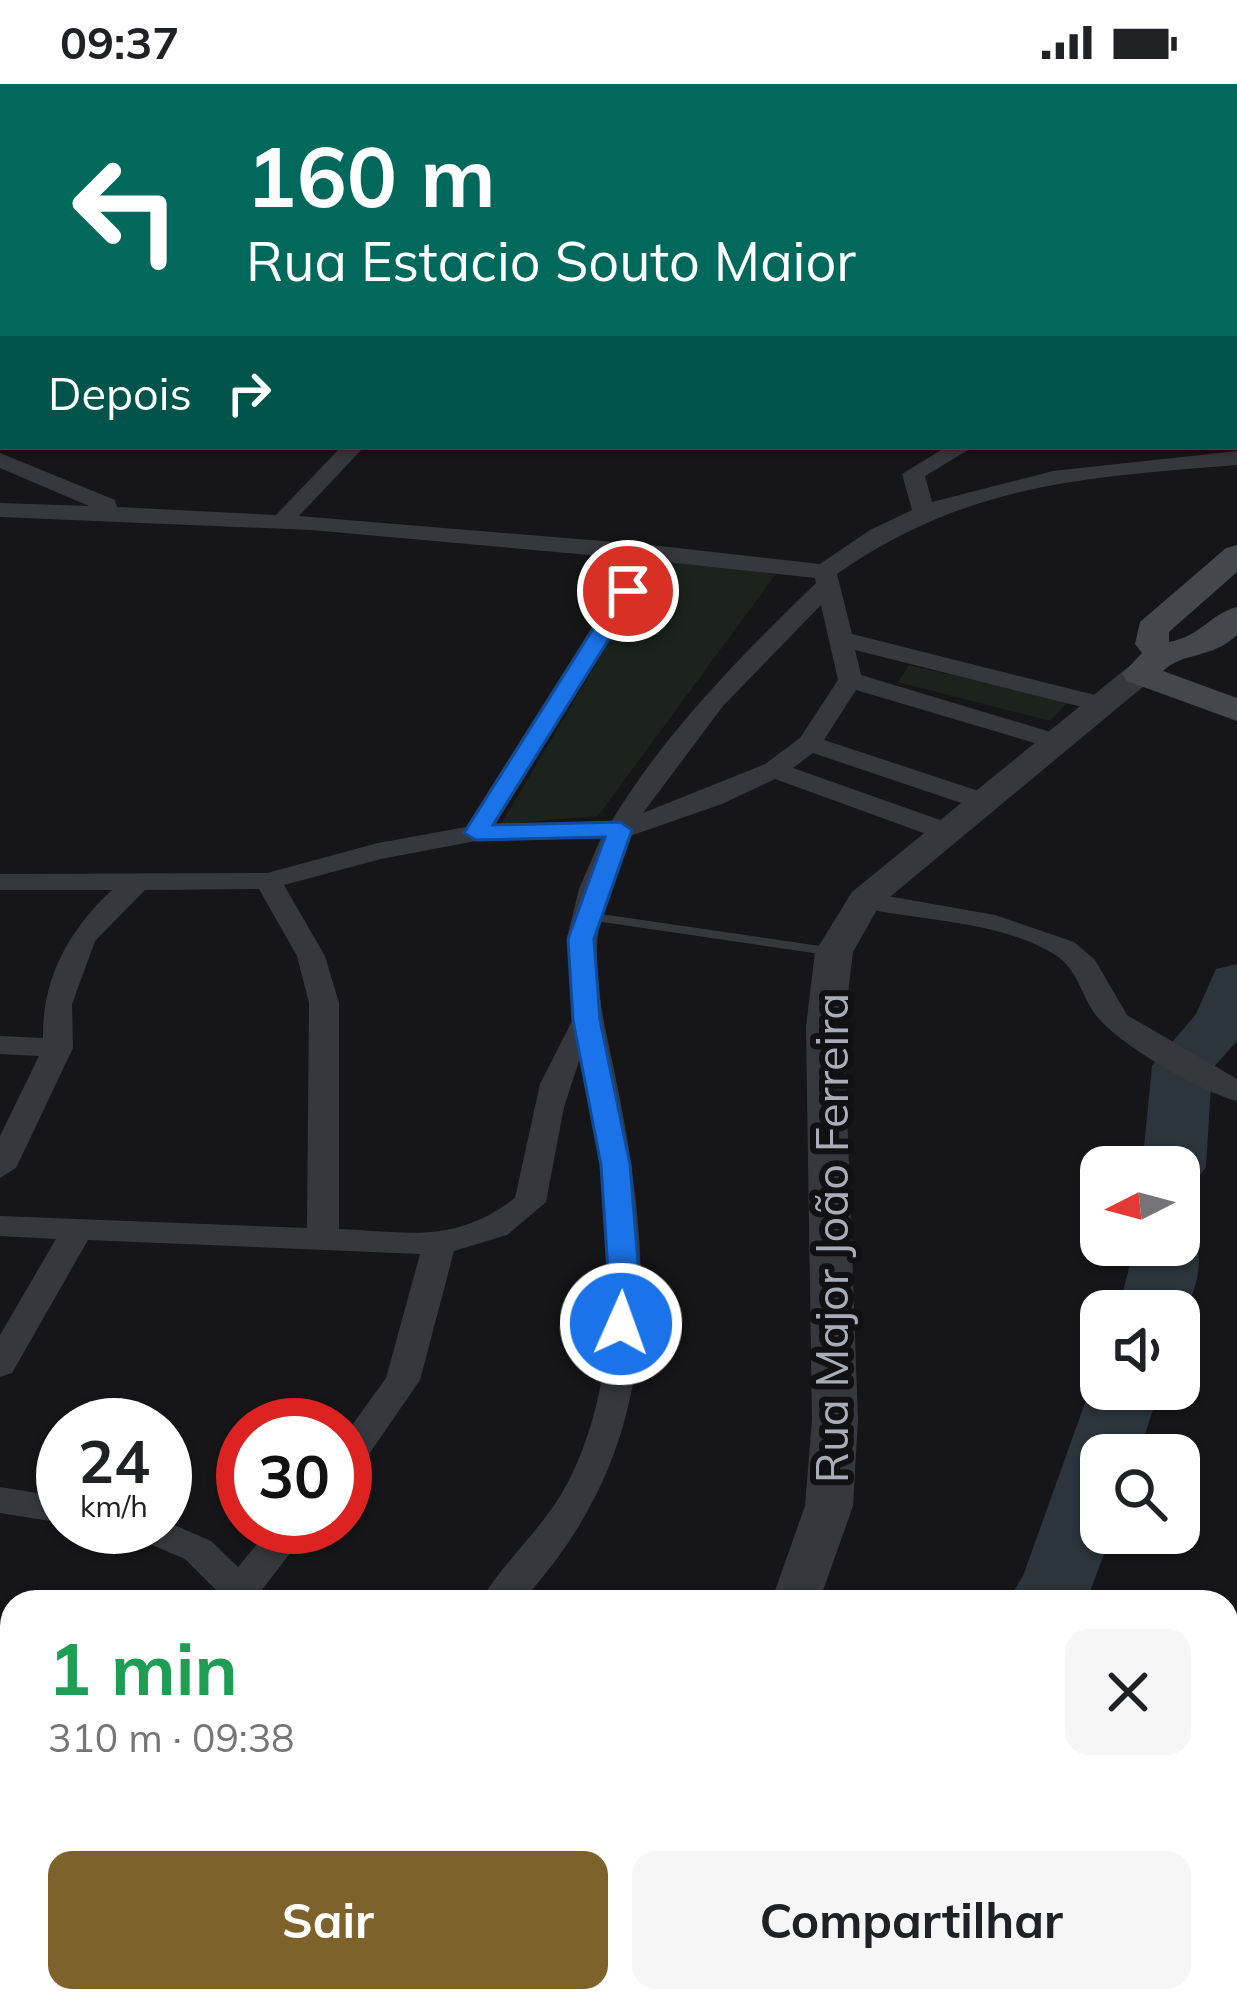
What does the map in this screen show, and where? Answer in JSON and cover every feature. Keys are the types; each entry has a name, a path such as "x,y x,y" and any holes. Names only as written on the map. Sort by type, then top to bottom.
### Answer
{"main road":[{"path":"1237,555 1152,628 1150,664 1237,710"},
{"path":"1198,588 1237,598"},
{"name":"Rua Major João Ferreira","path":"1150,664 1198,649 1237,617"}],"street":[{"path":"284,519 350,450"},
{"path":"924,514 913,474 957,450"},
{"path":"509,1590 555,1532 586,1479 606,1437 615,1395 625,1287 621,1222 608,1114 586,1020 581,939 620,830 645,788 826,578 878,535 924,514 1046,481 1237,458"},
{"path":"0,460 124,512"},
{"path":"0,509 284,519 651,552 826,578"},
{"path":"476,833 651,552"},
{"path":"826,578 850,680"},
{"path":"837,638 1102,704"},
{"name":"Rua Major João Ferreira","path":"799,1590 830,1506 835,1418 834,1239 825,1113 825,1027 834,952 865,900 1150,664"},
{"path":"850,680 1055,741"},
{"path":"0,882 268,880 378,851 476,833 620,830 713,799 774,770 809,743 850,680"},
{"path":"809,743 986,802"},
{"path":"774,770 950,833"},
{"path":"268,880 311,956 324,1003 322,1240"},
{"path":"0,1168 58,1048 57,1004 81,941 136,883"},
{"path":"865,900 1010,930 1061,946 1094,974 1103,1006 1120,1024 1237,1092"},
{"path":"0,1226 439,1244 496,1228 530,1202 553,1080 567,1046 586,1020"},
{"path":"0,1045 58,1048"},
{"path":"0,1365 77,1232"},
{"path":"372,1423 403,1380 439,1244"},
{"path":"0,1500 36,1506"},
{"path":"192,1547 231,1590"},
{"path":"246,1590 272,1554"}],"lane":[{"path":"587,916 834,952"}],"shaded area":[{"path":"659,558 776,574 598,816 501,824"},
{"path":"909,665 1068,702 1050,721 898,682"}],"waterway":[{"path":"1191,1056 1224,1019 1237,981"},
{"path":"1176,1146 1182,1066"},
{"path":"1159,1290 1166,1266"},
{"path":"1109,1434 1118,1410"},
{"path":"1055,1590 1080,1520"}],"route":[{"path":"621,1324 625,1287 616,1165 586,1020 581,939 620,830 476,833 628,591"}]}
